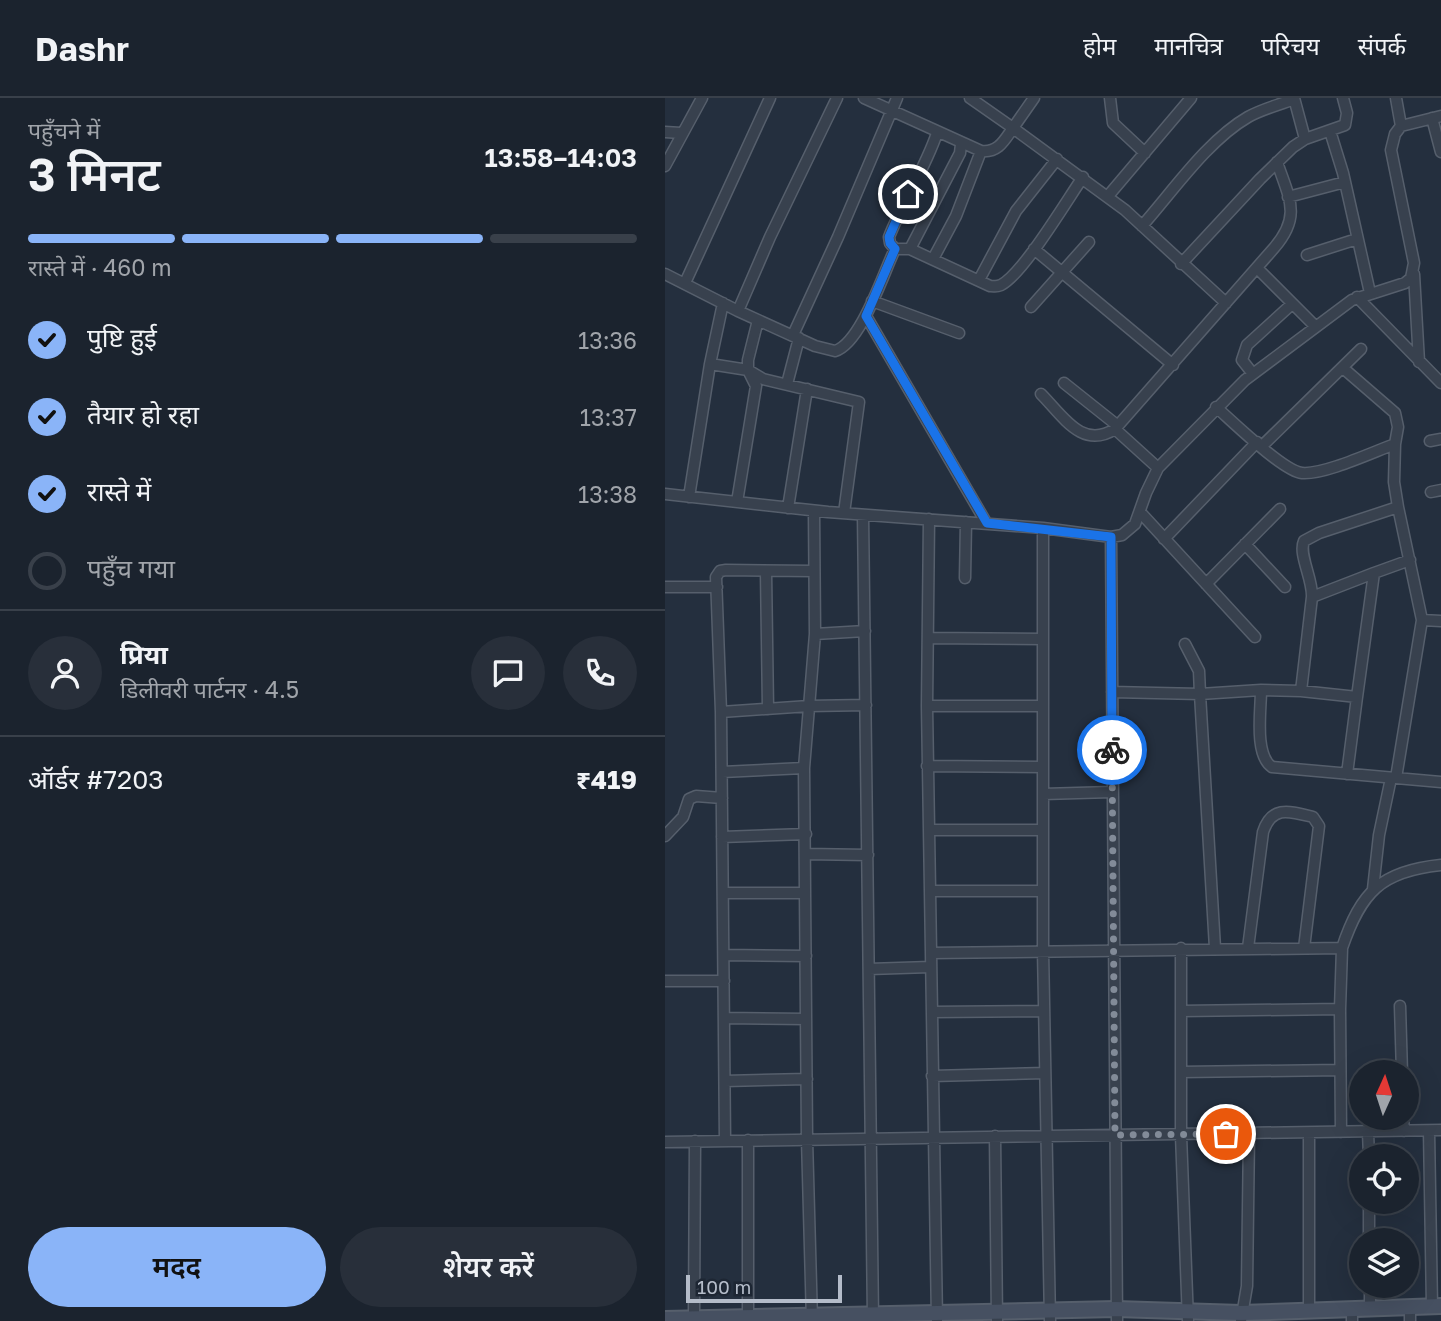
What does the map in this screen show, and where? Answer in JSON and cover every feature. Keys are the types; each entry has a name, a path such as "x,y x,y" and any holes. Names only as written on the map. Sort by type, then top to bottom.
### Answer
{"street":[{"path":"665,166 702,98"},
{"path":"685,283 770,98"},
{"path":"738,311 770,237 837,98"},
{"path":"864,98 981,152 998,148 1034,98"},
{"path":"787,384 796,336 897,98"},
{"path":"970,98 1108,196 1226,303"},
{"path":"1109,98 1113,123 1145,153"},
{"path":"1108,196 1191,98"},
{"path":"1181,264 1277,162 1305,139 1345,125 1347,113 1343,98"},
{"path":"1396,98 1401,126"},
{"path":"1142,226 1224,135 1267,103 1294,99 1305,139"},
{"path":"1419,362 1410,241 1391,150 1395,134 1401,126 1437,117 1441,152"},
{"path":"1330,131 1345,182 1370,293"},
{"path":"665,132 681,133"},
{"path":"895,249 890,243 892,230 916,176 930,155 937,133"},
{"path":"910,249 960,153 961,144"},
{"path":"933,259 969,188 981,152"},
{"path":"979,280 1016,211 1057,159"},
{"path":"1041,394 1075,429 1086,436 1099,437 1117,427 1289,229 1292,215 1277,162"},
{"path":"895,249 910,249 994,286 1002,284 1034,249 1083,177"},
{"path":"1288,197 1345,182"},
{"path":"1307,255 1357,239"},
{"path":"1031,307 1089,242"},
{"path":"665,274 738,311 829,351 841,349 849,342 866,316 895,249"},
{"path":"1034,249 1173,365"},
{"path":"1257,268 1316,327"},
{"path":"665,494 814,511 987,523 1111,537 1122,535 1129,530 1140,512 1151,478 1158,468 1216,407 1253,374 1357,297 1408,281 1414,274"},
{"path":"1357,297 1441,383"},
{"path":"871,301 960,333"},
{"path":"689,496 723,303"},
{"path":"1253,374 1241,360 1245,349 1292,304"},
{"path":"866,316 987,523"},
{"path":"737,502 756,386 748,370 748,360 758,320"},
{"path":"1164,539 1259,444 1361,349"},
{"path":"711,364 748,370 763,379 859,402 844,513"},
{"path":"1342,368 1395,413 1398,427 1394,482 1422,620 1394,778 1379,835 1373,889"},
{"path":"1064,383 1117,427 1158,468"},
{"path":"788,508 807,389"},
{"path":"1216,407 1289,468 1299,473 1310,472 1395,444"},
{"path":"1301,691 1312,597 1310,576 1301,550 1304,541 1319,533 1398,508"},
{"path":"1206,584 1280,509"},
{"path":"812,1318 807,1139 804,768 815,634 814,511"},
{"path":"1140,512 1255,637"},
{"path":"863,515 873,1317"},
{"path":"929,519 927,766 937,1317"},
{"path":"965,522 965,578"},
{"path":"1043,528 1043,950 1050,1316"},
{"path":"1111,537 1117,1315"},
{"path":"1245,544 1285,587"},
{"path":"1312,597 1410,560"},
{"path":"725,1141 722,772 716,577 720,571 814,571"},
{"path":"766,572 768,709"},
{"path":"1347,774 1374,573"},
{"path":"665,587 717,587"},
{"path":"1422,620 1441,621"},
{"path":"815,634 865,631"},
{"path":"928,638 1043,639"},
{"path":"1185,645 1199,671 1215,948"},
{"path":"1112,692 1200,694 1261,690 1357,697"},
{"path":"1261,690 1261,742 1268,764 1281,769 1441,782"},
{"path":"721,712 866,705"},
{"path":"927,706 1043,706"},
{"path":"927,766 1043,767"},
{"path":"722,772 804,768"},
{"path":"1043,794 1112,792"},
{"path":"665,836 683,817 689,799 696,796 722,798"},
{"path":"1248,948 1263,832 1270,817 1281,811 1313,817 1319,826 1304,948"},
{"path":"930,830 1043,830"},
{"path":"722,836 806,834"},
{"path":"806,854 868,855"},
{"path":"1341,1132 1342,948 1357,912 1373,889 1403,872 1441,865"},
{"path":"930,891 1043,891"},
{"path":"723,893 805,893"},
{"path":"1181,948 1181,1135 1188,1317"},
{"path":"931,953 1342,948"},
{"path":"724,955 806,956"},
{"path":"869,969 930,967"},
{"path":"665,981 724,981"},
{"path":"1400,1006 1402,1060"},
{"path":"1181,1011 1340,1009"},
{"path":"932,1012 1044,1011"},
{"path":"725,1018 806,1019"},
{"path":"1181,1072 1341,1070"},
{"path":"932,1076 1045,1073"},
{"path":"725,1081 807,1079"},
{"path":"665,1142 1441,1130"},
{"path":"665,1319 1117,1315 1241,1317 1352,1315 1370,1309 1410,1314 1436,1306 1429,1131"},
{"path":"1368,1132 1368,1144"},
{"path":"1241,1317 1247,1286 1249,1133"},
{"path":"1302,1314 1309,1133"},
{"path":"995,1136 997,1316"},
{"path":"748,1140 748,1319"},
{"path":"694,1318 695,1141"},
{"path":"1370,1298 1370,1309"}],"way so far":[{"path":"1112,750 1115,1135 1226,1134"}],"route":[{"path":"908,194 889,237 895,249 866,316 987,523 1111,537 1112,750"}]}
